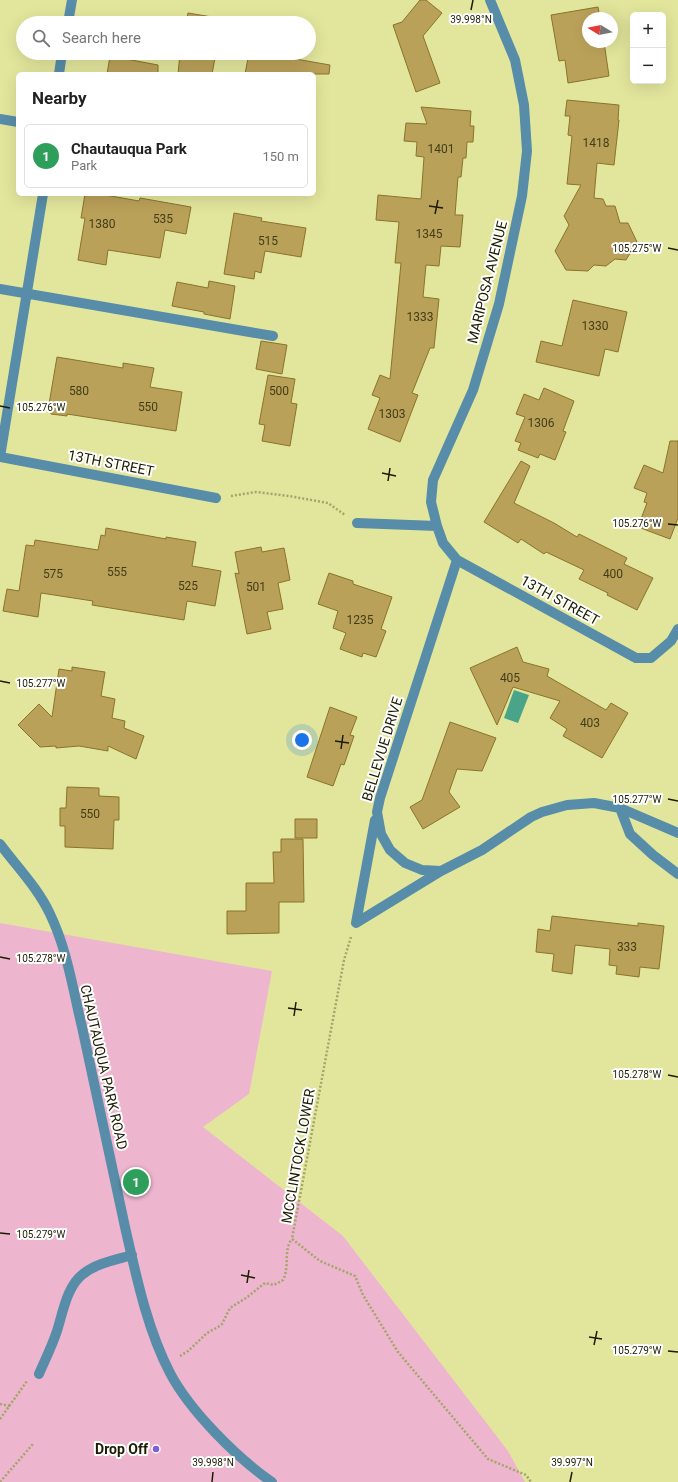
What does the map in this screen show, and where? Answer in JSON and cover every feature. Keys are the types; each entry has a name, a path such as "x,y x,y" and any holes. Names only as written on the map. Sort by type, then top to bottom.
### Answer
{"street":[{"path":"69,16 72,0"},
{"name":"MARIPOSA AVENUE","path":"457,560 443,543 437,526 431,502 433,480 473,390 499,304 522,196 527,151 524,105 515,60 490,0"},
{"path":"59,72 61,60"},
{"path":"0,119 16,122"},
{"path":"0,457 44,196"},
{"path":"0,289 273,336"},
{"name":"13TH STREET","path":"0,457 216,498"},
{"path":"357,523 437,526"},
{"name":"13TH STREET","path":"457,560 636,658 651,658 671,641 678,629"},
{"name":"BELLEVUE DRIVE","path":"441,871 422,870 405,862 390,850 381,834 377,812 380,798 457,560"},
{"path":"356,923 441,871 482,850 530,818 542,812 567,805 594,803 620,808 678,833"},
{"path":"620,808 630,834 678,874"},
{"path":"356,923 377,812"},
{"name":"CHAUTAUQUA PARK ROAD","path":"0,844 38,893 58,932 79,1015 132,1255 152,1332 166,1366 181,1390 208,1425 248,1464 272,1482"},
{"path":"39,1374 75,1282 90,1269 132,1255"}],"path":[{"path":"216,498 256,492 289,496 328,503 357,523"},
{"name":"MCCLINTOCK LOWER","path":"356,923 344,960 292,1239 320,1261 355,1276 363,1295 398,1352 488,1459 526,1475 531,1482"},
{"path":"166,1366 188,1350 207,1333 218,1328 222,1324 230,1308 252,1294 265,1283 274,1285 283,1280 287,1268 289,1243 292,1239"},
{"path":"0,1419 24,1385"},
{"path":"0,1404 10,1406"},
{"path":"0,1482 33,1444"}],"shaded area":[{"path":"0,923 272,971 249,1094 203,1127 343,1236 508,1451 525,1482 0,1482"}],"water":[{"path":"514,690 529,695 518,723 504,718"}],"building":[{"path":"420,0 426,0 442,13 423,36 440,83 416,92 393,25 402,22"},
{"path":"598,7 599,12 582,12 582,48 605,48 609,76 568,83 565,60 559,61 551,15"},
{"path":"188,13 206,16 187,16"},
{"path":"109,60 131,60 158,65 158,72 107,72"},
{"path":"179,60 215,60 212,72 178,72"},
{"path":"248,60 302,60 330,65 329,74 316,74 316,72 245,72"},
{"path":"567,100 619,105 619,120 614,165 597,163 594,198 603,199 606,206 615,206 620,223 628,223 637,242 626,260 615,259 606,266 594,265 588,271 566,270 555,251 569,225 564,216 581,185 567,184 572,136 568,135 570,116 565,116"},
{"path":"421,107 471,111 470,126 474,126 473,142 467,142 466,158 463,158 461,177 458,177 455,215 463,215 460,247 441,246 439,266 426,265 423,297 439,299 434,348 430,348 412,393 418,395 400,442 368,429 380,398 372,395 380,375 390,379 401,263 395,263 399,222 376,220 378,195 421,199 424,157 416,156 417,142 404,141 406,123 427,124"},
{"path":"85,196 111,196 139,201 140,198 191,207 186,234 165,230 160,258 108,250 106,265 78,260 85,218 81,218"},
{"path":"234,213 262,218 261,221 306,228 301,257 265,251 261,273 255,271 254,279 224,274"},
{"path":"209,281 235,286 230,319 172,306 177,282 208,288"},
{"path":"573,300 627,312 618,352 605,349 599,376 536,362 541,341 562,346"},
{"path":"261,341 287,345 282,374 256,369"},
{"path":"57,357 123,368 123,363 154,368 150,387 182,392 176,431 67,414 67,416 51,414 51,411 48,410"},
{"path":"268,375 295,379 291,403 297,404 290,446 262,441 265,425 259,424"},
{"path":"544,388 574,401 563,431 566,432 555,460 540,454 538,458 518,450 521,443 515,441 525,417 516,414 524,394 539,400"},
{"path":"670,441 678,441 678,518 670,539 638,527 647,503 644,502 647,493 634,488 644,465 663,473"},
{"path":"521,461 530,466 514,503 554,523 577,537 579,534 627,558 624,564 653,578 637,610 607,595 608,593 579,579 584,570 546,552 544,554 521,539 518,543 484,522"},
{"path":"106,528 166,539 166,537 196,542 192,566 221,571 215,606 187,601 184,620 92,605 93,601 41,593 38,617 3,611 7,589 19,591 26,545 34,546 35,540 98,550 101,535 105,536"},
{"path":"261,547 262,552 284,548 290,580 278,583 283,609 267,612 271,629 247,634 235,573 239,574 235,552"},
{"path":"329,573 353,581 353,584 392,597 381,629 386,631 376,657 363,653 362,657 340,649 346,633 333,628 338,611 318,604"},
{"path":"517,647 523,662 549,669 547,676 606,710 611,703 628,713 602,758 563,736 567,729 550,718 560,701 513,687 497,725 470,668"},
{"path":"72,667 105,672 101,696 115,699 112,718 125,721 124,728 144,736 136,759 108,746 108,751 79,746 56,748 56,746 40,747 18,725 39,704 52,717 59,669 72,671"},
{"path":"330,707 357,717 350,735 354,736 344,765 341,764 333,786 307,777"},
{"path":"450,722 496,738 482,771 457,769 449,792 460,807 423,829 410,807 422,800"},
{"path":"67,787 99,788 99,796 119,797 119,820 114,820 113,849 65,847 65,826 60,826 60,808 66,808"},
{"path":"295,819 317,819 317,838 295,838"},
{"path":"281,839 303,839 304,902 279,902 279,933 227,934 227,911 246,911 246,883 274,883 273,852 281,852"},
{"path":"552,916 638,926 638,923 664,926 659,969 640,967 639,977 616,974 617,966 609,965 610,949 575,945 572,974 552,971 554,954 536,952 538,929 550,931"}],"place":[{"name":"Chautauqua Park","path":"136,1182"},
{"name":"Drop Off","path":"156,1449"}]}
